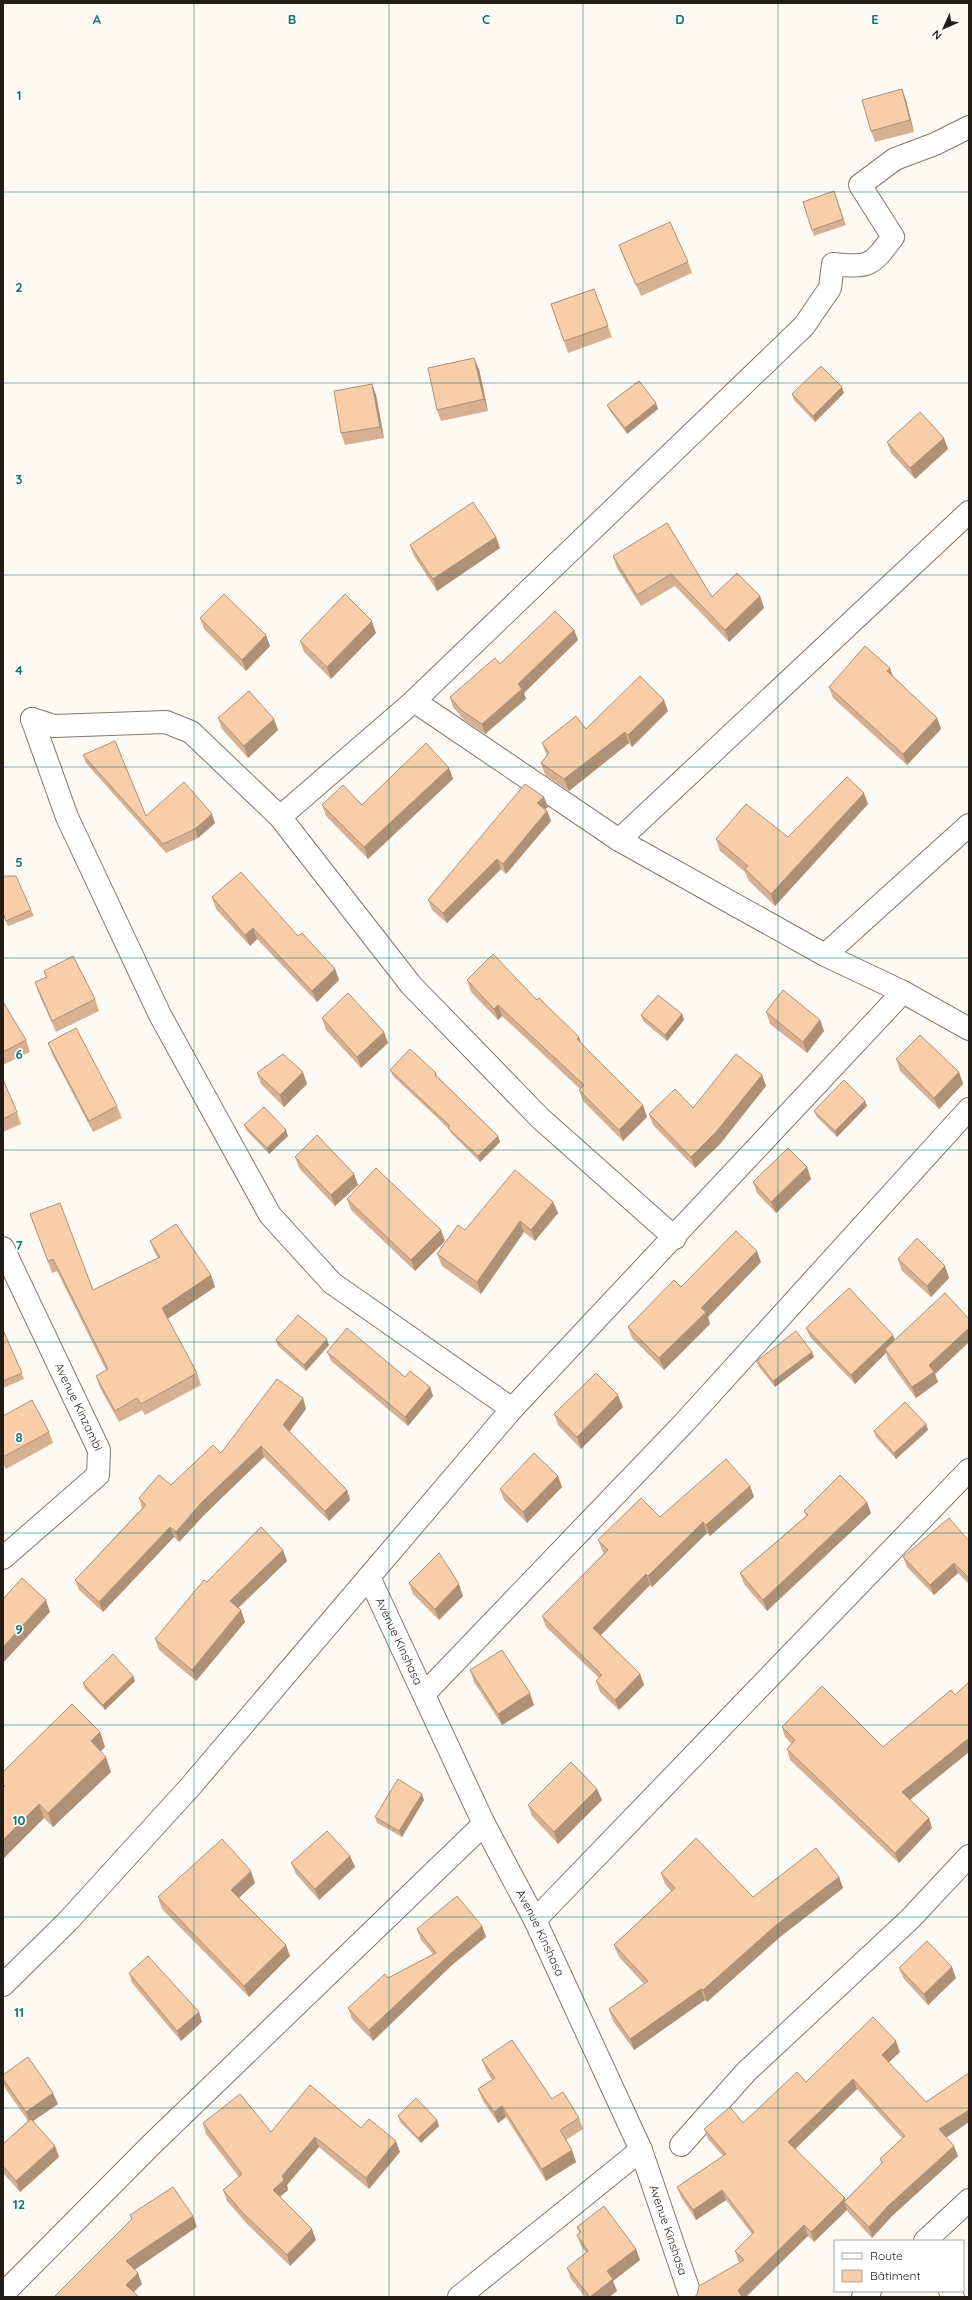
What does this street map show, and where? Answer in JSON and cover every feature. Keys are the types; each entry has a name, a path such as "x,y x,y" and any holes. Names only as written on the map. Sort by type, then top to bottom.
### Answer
{"street":[{"path":"280,818 414,701 804,326 830,288 833,264 860,267 877,259 894,237 860,185 895,159 935,144 969,126"},
{"path":"619,840 969,512"},
{"path":"414,701 619,840 825,955 903,992 969,1029"},
{"path":"512,1409 332,1282 270,1215 160,1015 66,817 32,719 54,726 166,722 191,732 280,818 411,984 540,1118 675,1238"},
{"path":"825,955 969,825"},
{"path":"3,1985 68,1921 190,1787 512,1409 675,1238 903,992"},
{"path":"425,1693 684,1423 969,1109"},
{"name":"Avenue Kinzambi","path":"3,1248 98,1450 98,1475 3,1558"},
{"path":"535,1920 969,1470"},
{"name":"Avenue Kinshasa","path":"369,1577 425,1693 484,1824 535,1920 641,2150 690,2297"},
{"path":"3,2294 152,2144 484,1824"},
{"path":"681,2145 746,2072 910,1919 969,1856"},
{"path":"458,2297 641,2150"},
{"path":"927,2240 969,2200"}],"building":[{"path":"902,89 910,120 871,131 862,100"},
{"path":"834,191 843,219 812,230 803,202"},
{"path":"670,222 688,262 636,285 619,245"},
{"path":"594,289 608,326 564,341 551,304"},
{"path":"474,358 484,399 437,410 428,368"},
{"path":"821,366 842,387 813,416 792,394"},
{"path":"639,381 656,403 625,428 607,405"},
{"path":"372,384 380,427 341,433 334,391"},
{"path":"920,412 944,438 910,468 887,442"},
{"path":"473,502 496,537 433,579 410,545"},
{"path":"667,523 712,597 737,573 760,596 725,630 671,574 637,595 613,556"},
{"path":"224,594 266,635 242,660 200,618"},
{"path":"345,594 372,621 327,667 300,641"},
{"path":"555,611 574,630 518,684 522,689 482,724 461,710 450,697 495,658 500,664"},
{"path":"865,646 890,668 887,671 937,718 903,754 829,687"},
{"path":"640,676 664,700 628,735 625,732 564,779 541,763 549,753 542,743 576,716 586,729"},
{"path":"249,691 274,719 244,746 218,718"},
{"path":"115,741 146,816 184,782 212,814 195,829 163,844 83,755"},
{"path":"426,743 449,768 364,847 322,805 343,785 362,805"},
{"path":"847,777 864,793 771,894 745,869 748,866 716,839 746,804 788,837"},
{"path":"525,784 544,797 537,803 547,811 503,864 497,859 443,913 428,900"},
{"path":"241,872 298,936 302,933 335,969 312,991 253,928 245,935 212,897"},
{"path":"16,876 31,910 6,921 3,913 3,877"},
{"path":"493,954 537,1000 539,998 579,1037 577,1039 643,1105 619,1130 579,1090 584,1085 498,1005 494,1009 467,980"},
{"path":"73,956 95,999 52,1021 35,982 47,977 44,971"},
{"path":"783,990 820,1020 803,1042 766,1012"},
{"path":"348,993 384,1032 357,1057 322,1018"},
{"path":"658,995 682,1014 665,1035 641,1015"},
{"path":"3,1002 26,1040 3,1052"},
{"path":"76,1028 117,1106 89,1121 48,1043"},
{"path":"920,1035 959,1072 934,1098 896,1059"},
{"path":"410,1049 436,1073 435,1075 498,1136 478,1156 448,1128 450,1126 390,1070"},
{"path":"283,1054 303,1072 280,1095 257,1073"},
{"path":"736,1054 762,1075 716,1132 691,1157 649,1114 675,1089 693,1108"},
{"path":"844,1080 865,1101 835,1131 814,1111"},
{"path":"3,1082 17,1112 3,1119"},
{"path":"264,1107 286,1130 267,1148 244,1125"},
{"path":"317,1135 354,1174 331,1195 295,1157"},
{"path":"788,1148 807,1167 771,1202 753,1182"},
{"path":"376,1168 441,1230 411,1260 347,1199"},
{"path":"515,1170 553,1202 531,1230 520,1221 477,1282 437,1254 458,1225 465,1230"},
{"path":"60,1203 93,1290 160,1257 150,1241 176,1224 211,1275 162,1308 197,1373 141,1404 137,1398 115,1411 96,1376 108,1369 53,1259 48,1261 30,1214"},
{"path":"736,1231 757,1251 701,1308 706,1312 659,1358 628,1327 674,1280 681,1287"},
{"path":"917,1238 945,1266 927,1286 898,1259"},
{"path":"849,1288 893,1335 851,1375 806,1328"},
{"path":"945,1293 969,1319 969,1328 929,1365 934,1372 912,1387 885,1349"},
{"path":"298,1315 327,1339 304,1365 276,1340"},
{"path":"347,1328 405,1377 410,1371 430,1387 405,1417 327,1352"},
{"path":"3,1330 22,1373 3,1381"},
{"path":"796,1331 812,1352 773,1381 757,1361"},
{"path":"596,1373 618,1395 577,1437 554,1414"},
{"path":"277,1379 303,1398 283,1425 347,1490 325,1511 261,1446 202,1502 176,1532 170,1527 99,1602 75,1580 146,1505 139,1498 159,1475 171,1485 213,1445 221,1453"},
{"path":"32,1400 49,1432 3,1457 3,1416"},
{"path":"905,1402 926,1424 894,1453 874,1431"},
{"path":"534,1453 558,1476 523,1512 500,1489"},
{"path":"726,1459 750,1486 706,1525 703,1522 648,1576 646,1574 593,1628 640,1674 615,1700 596,1681 602,1675 542,1616 608,1550 598,1540 641,1498 660,1517"},
{"path":"840,1475 867,1502 763,1600 740,1573 808,1515 804,1511"},
{"path":"949,1518 969,1541 969,1578 954,1563 930,1585 903,1557"},
{"path":"261,1527 283,1550 230,1601 241,1610 192,1670 155,1639 204,1580 207,1582"},
{"path":"439,1553 459,1584 435,1609 409,1583"},
{"path":"22,1578 46,1600 3,1647 3,1599"},
{"path":"502,1650 530,1693 498,1714 470,1670"},
{"path":"113,1654 133,1676 103,1705 83,1683"},
{"path":"969,1682 969,1738 902,1792 929,1818 895,1853 787,1749 795,1740 782,1727 822,1686 883,1747 951,1690 955,1695"},
{"path":"72,1704 100,1732 91,1741 106,1757 48,1813 39,1804 3,1840 3,1787 5,1786 3,1784 3,1772"},
{"path":"571,1762 597,1789 554,1832 528,1805"},
{"path":"398,1779 422,1794 399,1831 375,1817"},
{"path":"327,1831 350,1856 315,1889 291,1863"},
{"path":"696,1838 753,1897 816,1848 839,1877 775,1926 703,1990 701,1989 630,2039 609,2009 648,1981 614,1945 675,1888 661,1873"},
{"path":"222,1839 251,1871 231,1890 286,1945 244,1986 158,1897"},
{"path":"457,1896 482,1926 369,2030 348,2008 385,1974 388,1978 436,1953 417,1929"},
{"path":"927,1941 952,1967 924,1994 899,1968"},
{"path":"148,1956 199,2012 177,2031 129,1973"},
{"path":"873,2017 896,2041 882,2055 926,2102 969,2073 969,2110 939,2129 954,2146 888,2206 869,2227 844,2202 883,2162 880,2159 905,2136 853,2079 788,2142 845,2198 811,2232 804,2225 738,2290 742,2297 694,2297 697,2295 699,2286 744,2260 735,2251 754,2232 722,2190 693,2210 677,2187 726,2154 704,2129 730,2107 743,2123 797,2072 806,2082"},
{"path":"512,2040 552,2099 563,2092 579,2118 560,2130 572,2150 542,2169 502,2106 494,2112 478,2089 495,2078 482,2060"},
{"path":"28,2057 53,2093 26,2112 3,2079 3,2075"},
{"path":"310,2085 361,2128 369,2119 396,2141 366,2178 315,2137 282,2176 284,2180 273,2190 312,2229 287,2255 244,2214 223,2190 242,2174 203,2123 240,2094 271,2132"},
{"path":"416,2098 437,2120 418,2138 398,2116"},
{"path":"31,2119 55,2146 16,2181 3,2166 3,2144"},
{"path":"173,2187 193,2216 126,2261 138,2273 126,2285 139,2297 54,2297 132,2219 130,2215"},
{"path":"604,2206 636,2249 607,2271 613,2279 590,2297 567,2268 588,2251 577,2235 581,2232 577,2227"}]}
